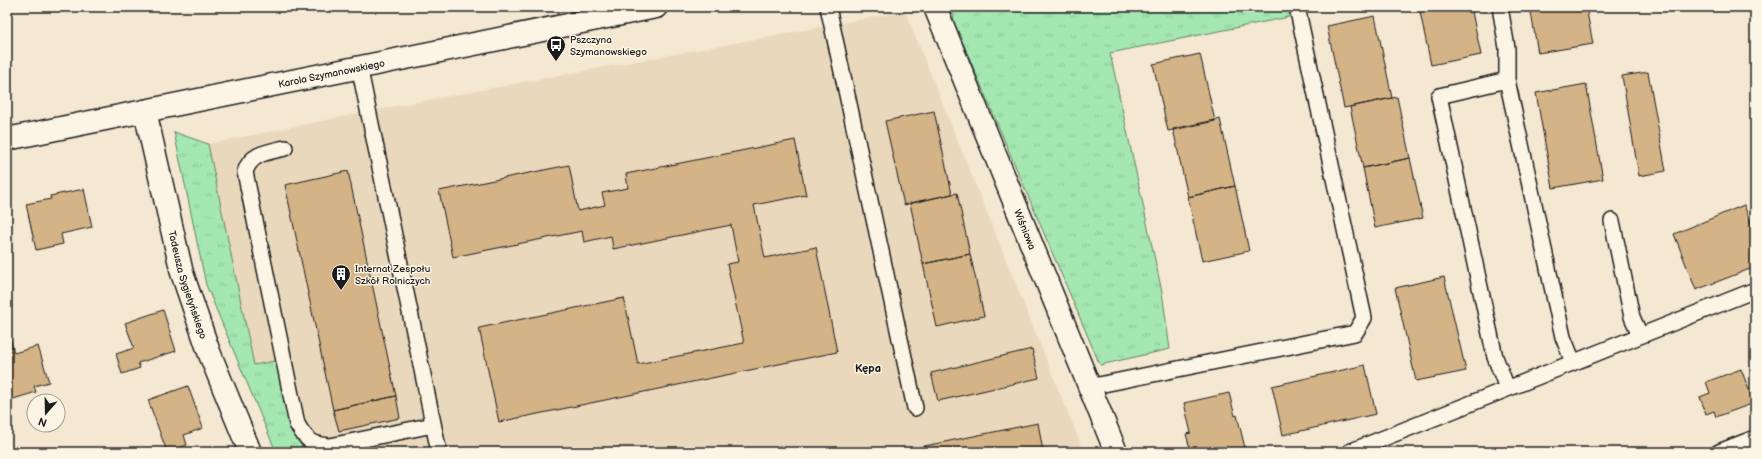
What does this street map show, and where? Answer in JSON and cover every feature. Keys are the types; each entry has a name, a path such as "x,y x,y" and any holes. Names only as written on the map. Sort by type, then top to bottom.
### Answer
{"street":[{"name":"Karola Szymanowskiego","path":"7,139 359,66 656,7"},
{"name":"Wiśniowa","path":"935,7 1116,452"},
{"name":"Tadeusza Sygietyńskiego","path":"145,110 182,273 244,450"}],"lane":[{"path":"828,7 915,408"},
{"path":"1089,387 1354,333 1364,318 1297,7"},
{"path":"1500,7 1507,48 1507,80 1563,337 1573,362"},
{"path":"359,66 439,452"},
{"path":"1507,80 1439,96 1495,357 1507,388"},
{"path":"285,148 258,155 248,163 245,172 297,424 303,435 316,445 330,446 433,425"},
{"path":"1612,221 1632,317 1640,335"},
{"path":"1349,452 1755,290"},
{"path":"1720,452 1755,438"}],"shaded area":[{"path":"905,11 1084,452 473,452 471,448 455,452 303,452 275,362 254,365 208,144 391,107"}],"green space":[{"path":"952,7 1296,7 1299,15 1110,53 1162,292 1170,349 1100,365 954,22"},
{"path":"174,132 208,144 254,365 275,361 303,452 276,452 206,285"}],"building":[{"path":"1419,7 1471,7 1481,55 1431,65"},
{"path":"1530,7 1586,7 1593,44 1538,53"},
{"path":"1375,16 1392,98 1344,108 1327,26"},
{"path":"1200,54 1215,121 1168,131 1153,64"},
{"path":"1648,72 1666,171 1639,176 1622,76"},
{"path":"1586,84 1603,179 1553,188 1536,93"},
{"path":"1397,97 1410,158 1363,168 1350,107"},
{"path":"934,111 952,194 904,205 885,121"},
{"path":"1220,119 1235,186 1188,197 1173,129"},
{"path":"795,140 806,195 754,205 765,258 816,247 837,352 499,422 479,328 624,298 638,364 744,343 727,264 738,262 731,225 613,249 611,236 584,242 582,231 453,257 439,191 569,165 578,211 605,205 602,193 628,188 626,174"},
{"path":"1410,158 1423,218 1375,228 1363,168"},
{"name":"Internat Zespołu Szkół Rolniczych","path":"348,171 396,396 333,410 285,185"},
{"path":"1235,186 1249,251 1202,261 1188,197"},
{"path":"84,189 92,227 61,234 63,244 36,250 26,204 51,199 50,196"},
{"path":"957,193 970,254 923,264 910,203"},
{"path":"1744,205 1755,233 1755,267 1696,290 1674,234"},
{"path":"970,254 984,316 937,327 923,264"},
{"path":"1444,277 1466,371 1416,381 1395,288"},
{"path":"163,310 176,351 138,363 140,368 122,374 116,354 134,348 125,323"},
{"path":"7,335 9,335 14,353 38,346 49,382 34,386 36,392 26,393 26,395 7,401"},
{"path":"1032,349 1039,378 938,401 931,373"},
{"path":"1365,365 1376,414 1283,435 1272,386"},
{"path":"1741,369 1754,403 1716,417 1714,411 1706,414 1700,397 1710,393 1706,382"},
{"path":"188,386 203,428 184,435 187,445 167,452 148,400"},
{"path":"1229,393 1235,416 1237,415 1246,452 1191,452 1186,434 1191,433 1184,403"},
{"path":"396,396 400,418 339,431 333,410"},
{"path":"1038,423 1043,451 910,452 910,449"}],"place":[{"name":"Pszczyna Szymanowskiego","path":"556,62"},
{"name":"Internat Zespołu Szkół Rolniczych","path":"341,291"}],"district":[{"name":"Kępa","path":"868,368"}]}
